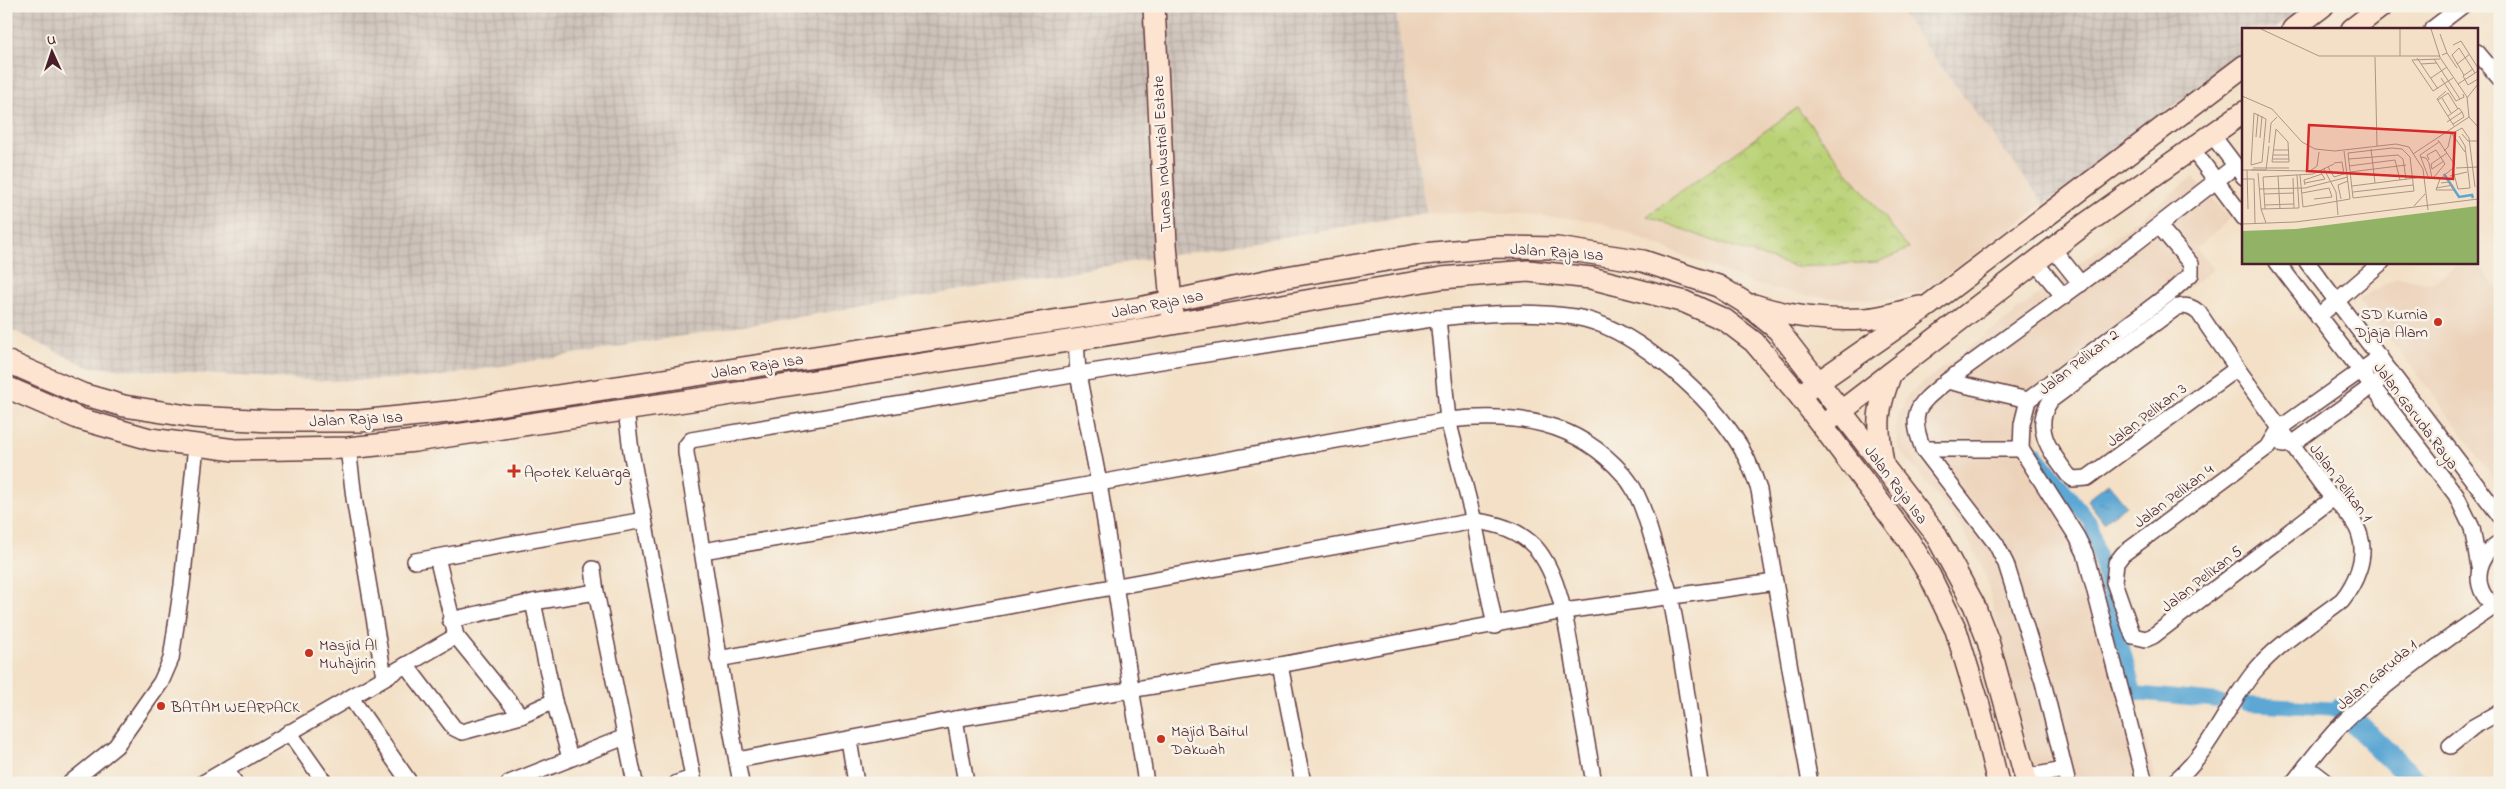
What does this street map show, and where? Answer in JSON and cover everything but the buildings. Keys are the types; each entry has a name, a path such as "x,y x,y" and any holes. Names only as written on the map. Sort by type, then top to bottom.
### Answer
{"main road":[{"name":"Tunas Industrial Estate","path":"1154,6 1170,302 1173,323"},
{"path":"2294,28 2323,6"},
{"path":"2353,28 2382,6"},
{"path":"1799,395 1929,305 2242,68"},
{"path":"1821,426 2035,262 2242,114"},
{"name":"Jalan Raja Isa","path":"6,362 82,394 124,406 194,416 270,421 360,421 458,411 1170,302 1308,273 1423,254 1496,247 1557,248 1642,260 1718,286 1744,302 1778,330 1935,533 1974,605 1988,641 2026,780"},
{"name":"Jalan Raja Isa","path":"6,387 34,400 117,431 150,438 235,450 348,448 414,441 626,410 1076,339 1440,278 1491,272 1528,271 1558,273 1640,289 1685,302 1725,320 1754,342 1799,395 1909,541 1930,576 1956,630 1979,705 1995,782"},
{"path":"1744,302 1777,313 1865,319 1929,305"},
{"path":"1883,465 1878,435 1879,405 1891,373"},
{"path":"34,400 45,379"}],"street":[{"path":"2436,28 2453,23 2462,6"},
{"path":"2478,53 2500,79"},
{"path":"2026,780 2066,776 2043,682 2006,564 1996,544 1923,449 1916,432 1917,411 1922,401 1947,381 2064,298 2159,226 2215,180 2240,171 2213,136"},
{"path":"2193,150 2242,215"},
{"path":"2145,783 2085,553 2078,537 2021,449 2022,424 2028,400 2170,293 2191,274 2191,264 2159,226"},
{"path":"2053,249 2081,284"},
{"path":"2035,262 2064,298"},
{"name":"Jalan Garuda Raya","path":"2278,264 2456,495 2472,528 2479,568"},
{"path":"2308,264 2500,516"},
{"path":"2318,317 2380,264"},
{"name":"Jalan Pelikan 2","path":"2073,479 2045,442 2043,416 2051,400 2177,308 2187,306 2200,313"},
{"name":"Jalan Pelikan 1","path":"2176,780 2196,760 2242,688 2262,662 2342,600 2352,588 2360,561 2360,536 2354,523 2332,499 2236,369 2200,313"},
{"path":"741,783 718,659 703,551 686,453 686,446 691,440 1078,374 1438,318 1480,314 1547,314 1575,317 1603,324 1641,346 1679,375 1733,434 1754,473 1760,490 1810,783"},
{"path":"1438,318 1448,420 1474,521 1496,626"},
{"path":"1076,339 1078,374 1099,483 1146,783"},
{"path":"2269,446 2280,428 2380,357"},
{"name":"Jalan Pelikan 3","path":"2073,479 2080,480 2092,476 2236,369"},
{"path":"2269,446 2292,444 2391,372"},
{"path":"1947,381 2028,400"},
{"path":"626,410 644,520 694,780 677,783"},
{"path":"703,551 1099,483 1448,420 1488,416 1547,424 1580,439 1606,457 1625,476 1641,501 1670,595 1700,783"},
{"path":"70,783 116,746 161,682 170,659 182,585 196,445"},
{"name":"Jalan Pelikan 4","path":"2114,582 2116,564 2123,554 2269,446"},
{"path":"348,448 354,498 384,677"},
{"path":"1923,449 2021,449"},
{"name":"Jalan Pelikan 5","path":"2114,582 2133,636 2146,639 2153,636 2332,499"},
{"path":"415,561 644,520"},
{"path":"718,659 1474,521 1491,523 1522,536 1535,548 1550,573 1564,611 1594,783"},
{"path":"2497,607 2486,599 2481,589 2479,568 2490,549 2500,542"},
{"path":"438,557 450,620 456,636 521,716"},
{"path":"593,569 635,783"},
{"path":"737,760 955,719 1280,665 1496,626 1564,611 1775,582"},
{"path":"450,620 534,602 596,592"},
{"path":"534,602 554,701 570,758"},
{"name":"Jalan Garuda 1","path":"2293,783 2358,708 2445,639 2497,607"},
{"path":"203,783 456,636"},
{"path":"406,665 454,728 459,731 471,731 521,716 554,701"},
{"path":"1280,665 1303,783"},
{"path":"350,698 410,783"},
{"path":"2450,746 2473,727 2500,712"},
{"path":"955,719 966,783"},
{"path":"289,732 325,783"},
{"path":"509,783 626,737"},
{"path":"849,740 856,783"},
{"path":"2306,766 2328,783"},
{"path":"226,769 235,783"}],"shaded area":[{"path":"6,6 1395,6 1426,213 429,378 325,381 88,367 6,327"},
{"path":"1395,6 1896,6 2045,205 1921,292 1885,300 1805,296 1751,283 1598,221 1523,214 1426,213"},
{"path":"1896,6 2305,6 2276,28 2242,28 2242,54 2045,205"},
{"path":"2193,177 2230,219 2196,248 2214,269 2051,392 2036,414 2037,453 2090,527 2156,783 2035,783 1985,572 1958,523 1898,447 1895,425 1908,394"},
{"name":"SD Kurnia Djaja Alam","path":"2458,264 2478,264 2500,291 2500,487 2435,397 2358,300 2397,277 2432,284"}],"green space":[{"path":"1797,108 1909,249 1878,262 1795,267 1719,243 1647,216"}],"water":[{"path":"2108,483 2126,505 2104,522 2087,500"}],"waterway":[{"path":"2036,453 2090,522 2135,693 2219,701"},
{"path":"2246,704 2341,709"},
{"path":"2341,709 2417,783"}],"place":[{"name":"SD Kurnia Djaja Alam","path":"2438,322"},
{"name":"Apotek Keluarga","path":"514,471"},
{"name":"Masjid Al Muhajirin","path":"309,653"},
{"name":"BATAM WEARPACK","path":"161,706"},
{"name":"Majid Baitul Dakwah","path":"1161,739"}]}
